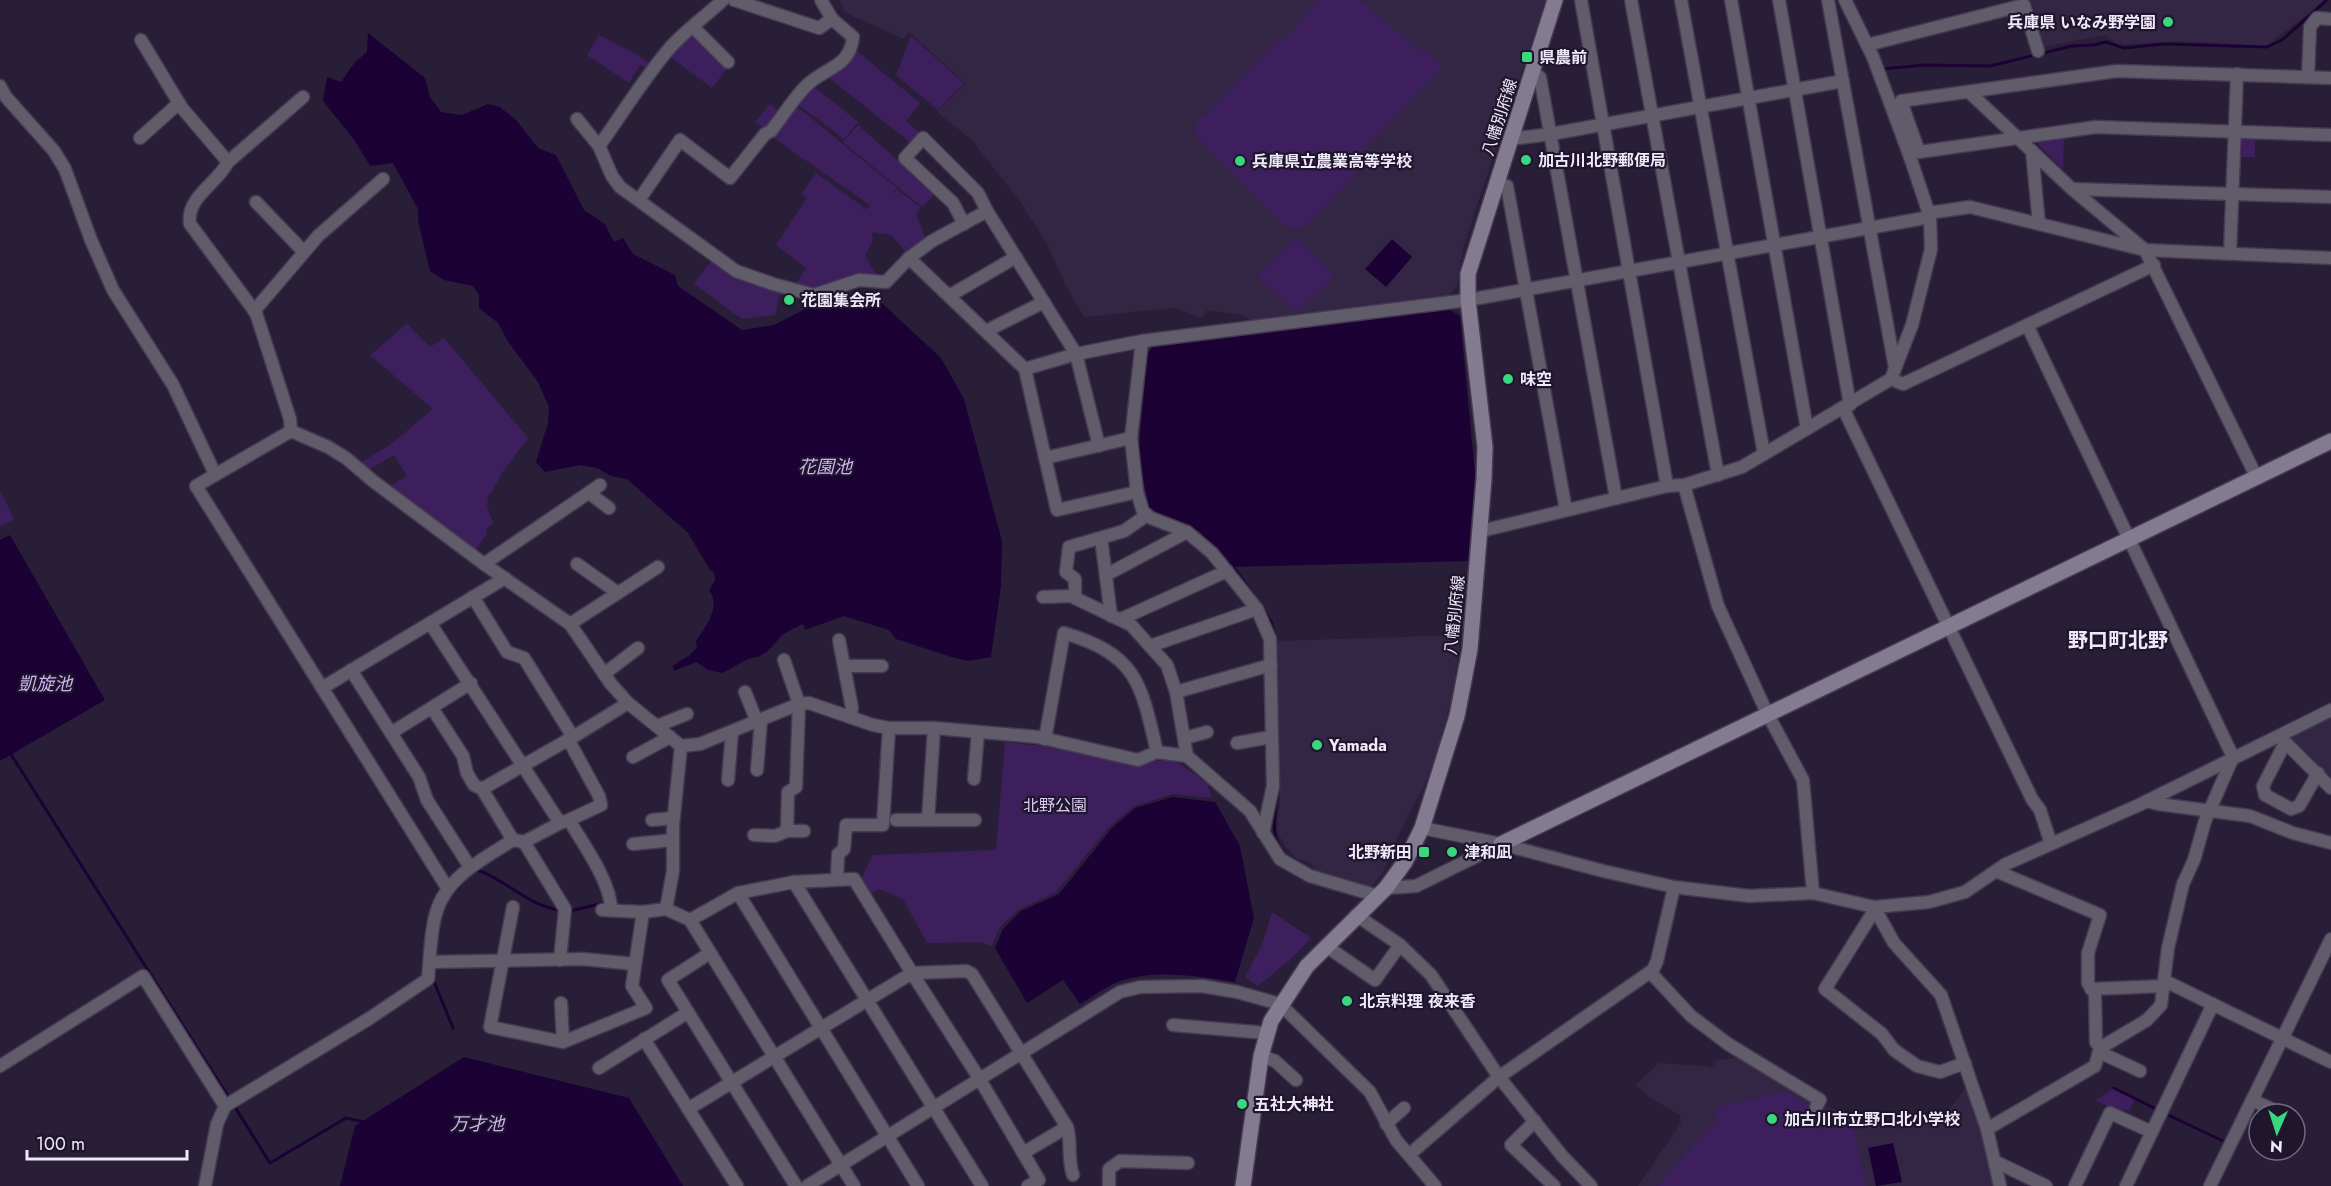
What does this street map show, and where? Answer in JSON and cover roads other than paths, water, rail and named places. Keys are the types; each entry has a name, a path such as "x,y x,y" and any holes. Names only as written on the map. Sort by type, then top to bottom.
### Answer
{"main road":[{"name":"八幡別府線","path":"1243,1186 1266,1033 1280,1004 1306,966 1382,892 1405,862 1422,828 1444,763 1462,694 1470,649 1481,531 1485,447 1468,300 1468,274 1557,1"},
{"path":"1501,844 2331,441"}],"street":[{"path":"599,146 668,50 686,30 693,27 723,0"},
{"path":"734,0 819,28 832,19"},
{"path":"639,200 680,140 730,177 765,134 771,131 807,85 842,62 852,48 853,37 832,19 821,0"},
{"path":"1581,0 1667,486"},
{"path":"1631,0 1718,475"},
{"path":"1681,0 1764,454"},
{"path":"1731,0 1807,429"},
{"path":"1779,0 1821,236 1847,407 1948,626 2032,799 2040,810 2050,844"},
{"path":"1828,0 1870,228 1893,374 1903,384 2154,265"},
{"path":"1481,531 1667,486 1684,485 1742,467 1847,407 1893,374 1912,325 1931,249 1929,215 1910,157 1867,45 1845,0"},
{"path":"1867,45 2024,5 2038,51"},
{"path":"2308,77 2310,27 2317,18 2331,19"},
{"path":"693,27 728,62"},
{"path":"141,40 179,103 228,162"},
{"path":"2331,78 2117,71 1901,101 1919,152 2096,127 2331,135"},
{"path":"1532,73 1540,77 1616,498"},
{"path":"2230,253 2237,74"},
{"path":"1511,137 1551,134 1843,81"},
{"path":"0,86 6,97 54,151 65,169 91,240 113,290 172,385 215,474"},
{"path":"1969,92 2072,189 2145,250 2256,476"},
{"path":"291,431 268,346 254,311 190,224 188,214 191,204 224,171 228,162 303,97"},
{"path":"140,138 179,103"},
{"path":"577,119 599,146 612,176 620,187 736,272 794,291 814,295 859,280 886,282 909,258 932,241 987,211"},
{"path":"964,224 953,203 905,158 923,138 978,193 1076,354 1099,446"},
{"path":"2032,151 2039,224"},
{"path":"254,311 318,236 383,179"},
{"path":"1496,183 1508,186 1566,510"},
{"path":"2072,189 2331,197"},
{"path":"256,202 304,252"},
{"path":"1025,369 1076,354 1142,341 1468,300 1870,228 1970,207 2145,250 2331,258"},
{"path":"949,296 1016,257"},
{"path":"909,258 1025,369 1057,510 1137,492"},
{"path":"986,332 1044,302"},
{"path":"1987,1129 2095,1066 2100,1050 2155,1013 2161,1005 2168,948 2183,884 2194,860 2210,810 2233,758 2027,325"},
{"path":"1142,341 1131,438 1137,492 1143,512 1186,532 1212,553 1257,609 1270,639 1273,786 1263,833"},
{"path":"291,431 196,486 448,889"},
{"path":"291,431 328,447 346,458 373,482 570,624 604,674 628,703 681,746 700,744 799,704 810,703 873,725 889,728 934,728 1045,739 1138,759 1156,752 1187,756 1250,811 1280,859 1310,876 1382,892 1416,886 1501,844"},
{"path":"1045,458 1131,438"},
{"path":"484,564 600,485"},
{"path":"1684,485 1718,606 1767,713 1803,780 1813,893"},
{"path":"589,493 609,508"},
{"path":"1075,598 1075,579 1066,572 1069,548 1124,531 1147,515"},
{"path":"1106,575 1186,532"},
{"path":"1101,538 1106,575 1116,617"},
{"path":"577,564 618,593"},
{"path":"570,624 658,567"},
{"path":"1116,617 1227,571"},
{"path":"322,688 505,578"},
{"path":"1043,597 1071,596 1131,625 1167,665 1176,692 1187,756"},
{"path":"205,1186 218,1124 225,1106 370,1018 428,979 435,916 440,902 448,889 470,867 518,841 564,821 602,809 594,777 524,658 507,652 473,597"},
{"path":"1150,646 1257,609"},
{"path":"430,622 523,765 564,821 601,865 611,899 606,909 643,912 666,909 690,920 854,1186"},
{"path":"1045,739 1064,633 1103,647 1117,657 1133,676 1145,700 1156,752"},
{"path":"839,640 852,708 850,717"},
{"path":"604,674 638,648"},
{"path":"784,660 799,704 802,788 788,792 787,831"},
{"path":"1176,692 1271,665"},
{"path":"844,666 882,666"},
{"path":"351,670 419,777 427,800 470,867"},
{"path":"391,733 471,683"},
{"path":"745,692 759,721 757,770"},
{"path":"482,789 628,703"},
{"path":"432,708 463,756 467,773 474,785 482,789 518,841 554,882 565,909 561,960"},
{"path":"1422,828 1501,844 1603,872 1674,887 1749,896 1813,893 1874,907 1929,902 1965,892 2006,864 2147,801 2233,758 2282,740 2331,710"},
{"path":"657,726 687,714"},
{"path":"837,879 838,854 844,849 846,825 883,825 880,787 889,728"},
{"path":"928,820 935,788 934,728"},
{"path":"728,780 732,732"},
{"path":"974,779 978,732"},
{"path":"1185,738 1206,732"},
{"path":"633,757 670,737"},
{"path":"1237,743 1271,738"},
{"path":"2282,740 2331,788"},
{"path":"2282,740 2263,786 2265,795 2290,809 2299,806 2318,773"},
{"path":"666,909 673,870 673,818 681,746"},
{"path":"2147,801 2250,816 2293,833 2331,843"},
{"path":"652,820 673,818"},
{"path":"902,823 928,820 975,820"},
{"path":"754,835 775,836 787,831 804,831"},
{"path":"633,844 673,840"},
{"path":"1996,871 2100,915 2088,953 2088,983 2095,994 2096,1042 2100,1050 2140,1071"},
{"path":"690,920 738,893 794,882 854,879 979,1078 1039,1180 1028,1186"},
{"path":"794,882 982,1186"},
{"path":"1410,1154 1499,1077 1650,972 1657,961 1674,887"},
{"path":"738,893 918,1186"},
{"path":"513,907 514,927 502,961 490,1027 563,1042 646,1008 632,986 643,912"},
{"path":"1874,907 1872,914 1825,989 1882,1034 1894,1050 1917,1066 1940,1072 1965,1063"},
{"path":"1874,907 1894,943 1941,995 1987,1129 2000,1186"},
{"path":"1356,915 1400,945 1431,975 1499,1077 1586,1184"},
{"path":"2210,1186 2331,939"},
{"path":"1326,946 1376,980 1400,945"},
{"path":"710,953 668,980 796,1186"},
{"path":"430,962 583,959 634,964"},
{"path":"688,1109 912,973 966,971 972,974 1067,1127 1070,1134 1070,1165 1073,1175"},
{"path":"1650,972 1690,1016 1728,1044 1820,1100 1816,1107"},
{"path":"0,1066 143,976 225,1106"},
{"path":"2091,989 2165,983 2331,1062"},
{"path":"807,1186 1120,992 1140,987 1202,986 1237,992 1280,1004 1370,1092 1396,1140 1435,1186"},
{"path":"561,1003 563,1042"},
{"path":"2126,1186 2213,1004"},
{"path":"598,1068 687,1012"},
{"path":"1173,1025 1266,1033"},
{"path":"644,1039 737,1186"},
{"path":"1261,1056 1275,1061 1296,1080"},
{"path":"2252,1100 2256,1102"},
{"path":"1386,1124 1404,1108"},
{"path":"2075,1186 2110,1113 2152,1132"},
{"path":"1535,1121 1511,1145 1554,1186"},
{"path":"1023,1153 1067,1127"},
{"path":"1109,1186 1109,1169 1120,1161 1160,1156 1188,1163"},
{"path":"1996,1162 2046,1186"}],"water":[{"name":"花園池","path":"368,33 425,78 430,97 441,112 462,115 488,104 500,107 517,121 538,148 556,155 584,210 605,224 614,242 623,238 633,254 675,275 678,286 742,330 774,325 819,302 851,295 883,304 941,358 964,399 1002,541 1001,586 991,657 968,661 948,656 896,639 889,630 844,616 805,630 803,624 783,634 767,652 722,673 708,670 696,662 674,671 673,666 697,647 696,641 711,616 714,603 709,591 715,580 714,572 710,570 688,533 627,479 611,476 597,468 580,465 545,472 536,462 548,423 549,407 538,382 509,343 498,323 479,308 479,295 473,286 444,280 430,271 418,221 418,209 393,163 370,166 355,141 323,101 327,77 341,82 355,62 367,52"},
{"path":"1392,239 1412,257 1386,287 1365,269"},
{"path":"1448,309 1460,316 1475,474 1468,561 1232,567 1200,532 1150,510 1138,458 1147,355 1153,345"},
{"name":"凱旋池","path":"10,535 105,700 0,761 0,540"},
{"path":"1173,797 1215,802 1240,846 1254,918 1235,982 1192,976 1148,975 1115,983 1080,1004 1063,980 1027,1003 995,948 1003,929 1021,911 1059,894 1112,828 1135,808"},
{"name":"万才池","path":"464,1057 629,1098 683,1186 340,1186 355,1126"},
{"path":"1893,1143 1902,1182 1876,1186 1868,1148"}],"waterway":[{"path":"1882,69 1925,65 1990,66 2072,46 2106,42 2124,48 2164,44 2267,47 2282,40 2327,0"},
{"path":"1233,567 1255,597"},
{"path":"1262,607 1271,622 1275,637"},
{"path":"11,751 12,756 229,1098"},
{"path":"1277,793 1274,823 1278,844 1283,851"},
{"path":"477,870 498,879 537,903 560,910"},
{"path":"451,895 465,879"},
{"path":"570,911 604,903"},
{"path":"619,905 641,906"},
{"path":"433,979 453,1028"},
{"path":"2114,1088 2158,1110"},
{"path":"233,1104 270,1163 346,1118 364,1122"},
{"path":"2164,1113 2225,1142"}],"place":[{"name":"兵庫県 いなみ野学園","path":"2168,22"},
{"name":"県農前","path":"1527,57"},
{"name":"加古川北野郵便局","path":"1526,160"},
{"name":"兵庫県立農業高等学校","path":"1240,161"},
{"name":"花園集会所","path":"789,300"},
{"name":"味空","path":"1508,379"},
{"name":"Yamada","path":"1317,745"},
{"name":"北野新田","path":"1424,852"},
{"name":"津和凪","path":"1452,852"},
{"name":"北京料理 夜来香","path":"1347,1001"},
{"name":"五社大神社","path":"1242,1104"},
{"name":"加古川市立野口北小学校","path":"1772,1119"}],"district":[{"name":"野口町北野","path":"2118,640"}],"park label":[{"name":"北野公園","path":"1055,805"}]}
